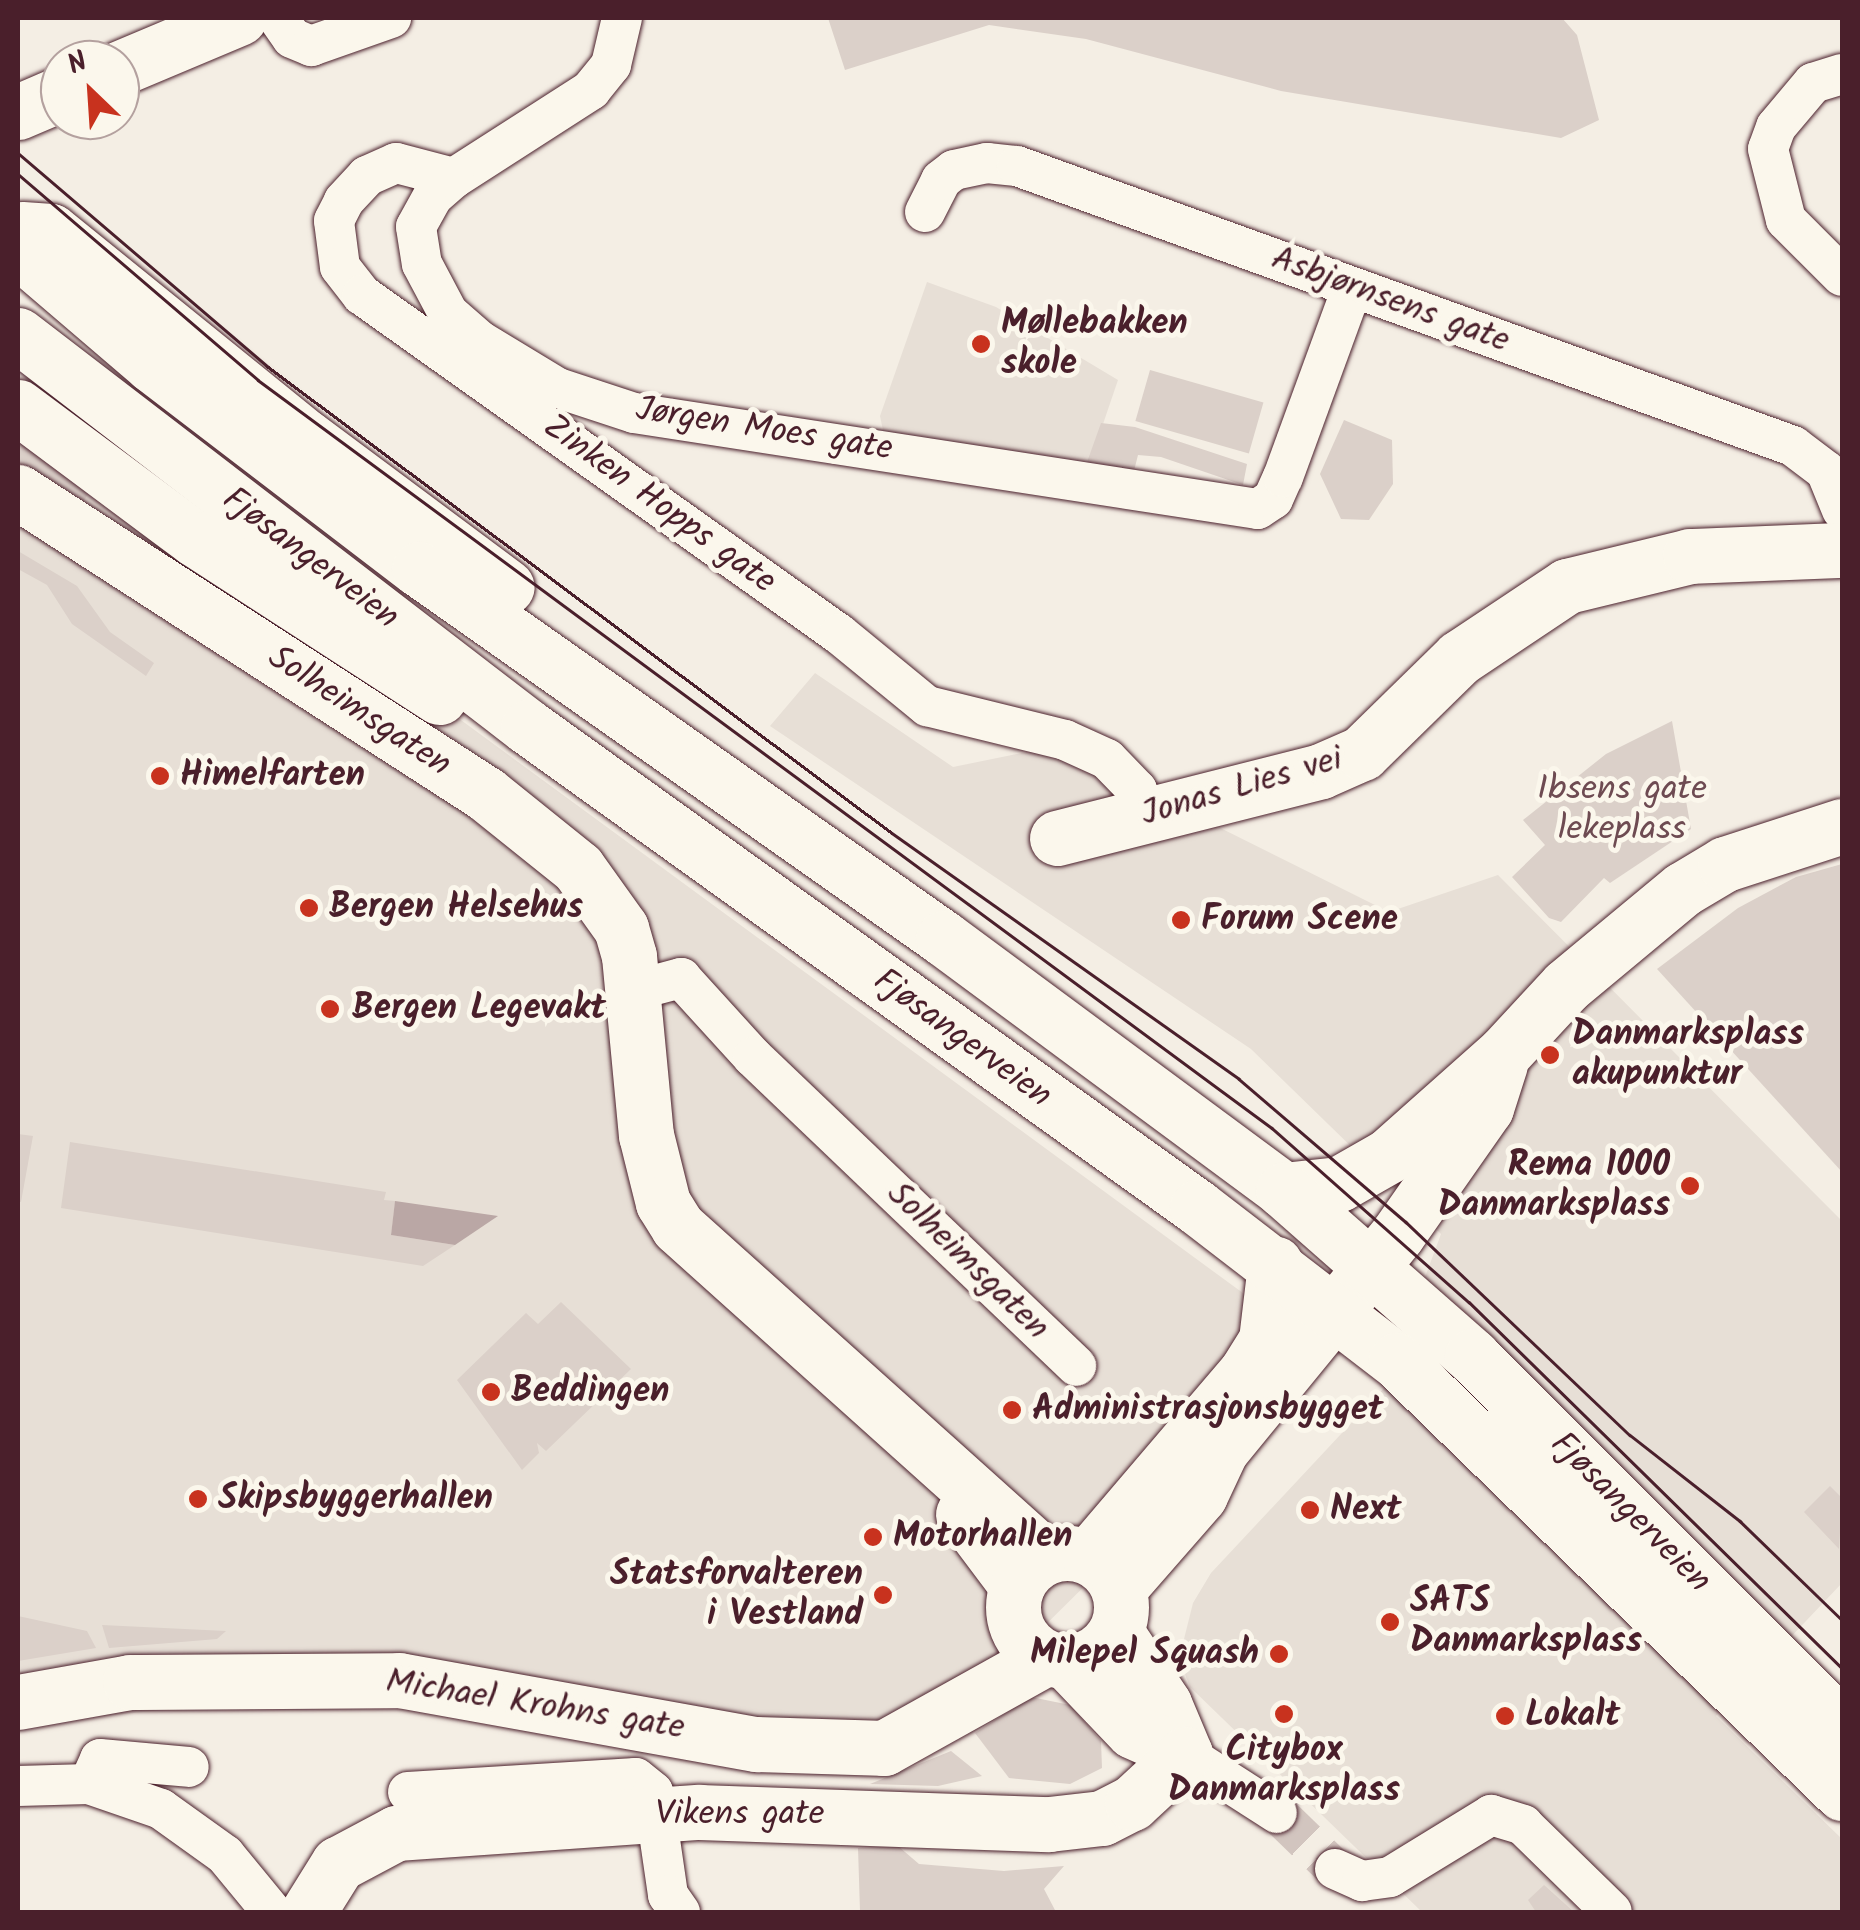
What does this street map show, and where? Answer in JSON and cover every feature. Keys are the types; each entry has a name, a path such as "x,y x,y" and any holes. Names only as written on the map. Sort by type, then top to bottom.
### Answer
{"main road":[{"path":"140,60 239,18"},
{"path":"18,230 51,231 308,438 720,740 741,797"},
{"name":"Fjøsangerveien","path":"18,250 69,298 406,559 1283,1190 1472,1356 1842,1726"},
{"name":"Fjøsangerveien","path":"24,341 528,727 1275,1264 1396,1360 1842,1793"},
{"path":"18,407 195,539 486,728 528,727"},
{"name":"Solheimsgaten","path":"18,492 543,836 606,902 621,928 636,990 646,1135 663,1203 678,1227 908,1439 1064,1609 1133,1731 1186,1754"},
{"name":"Jonas Lies vei","path":"1057,838 1320,771 1362,753 1459,658 1568,586 1690,556 1842,535"},
{"path":"1283,1190 1338,1184 1388,1156 1504,1053 1566,986 1683,889 1725,864 1842,826"},
{"name":"Michael Krohns gate","path":"18,1702 130,1682 399,1680 756,1744 814,1747 923,1694 1064,1609 1200,1496 1221,1450 1337,1313 1486,1108 1504,1053"},
{"name":"Michael Krohns gate","path":"1064,1609 1246,1372 1266,1340 1275,1264"},
{"path":"1200,1496 1339,1366 1373,1356 1396,1360"},
{"name":"Vikens gate","path":"308,1912 338,1864 396,1833 655,1815 1084,1820 1132,1803 1186,1754"}],"street":[{"path":"278,18 292,38 311,46 392,18"},
{"name":"Jørgen Moes gate","path":"622,18 611,65 591,90 454,178 433,196 416,227 432,287 448,312 480,341 558,388 634,413 1258,509 1273,499 1352,288"},
{"path":"1842,74 1812,83 1776,127 1768,149 1786,220 1842,276"},
{"name":"Zinken Hopps gate","path":"454,178 396,162 367,176 344,201 334,222 340,267 362,294 839,634 927,706 1066,740 1107,759 1137,790 1146,816"},
{"name":"Asbjørnsens gate","path":"924,212 954,170 987,163 1017,166 1793,446 1826,470 1842,535"},
{"name":"Solheimsgaten","path":"636,990 681,978 742,1046 1076,1366"},
{"name":"Solheimsgaten","path":"1186,1754 1277,1813"},
{"path":"89,1784 100,1759 188,1767"},
{"path":"408,1792 636,1778 653,1792 668,1895 680,1912"},
{"path":"18,1786 89,1784 161,1809 225,1855 272,1912"},
{"path":"1335,1869 1362,1881 1390,1877 1491,1798 1612,1912"}],"shaded area":[{"name":"Møllebakken skole","path":"927,282 996,307 1118,380 1087,471 885,440 880,416"},
{"path":"18,385 293,597 1322,1351 1006,1664 873,1735 413,1684 18,1725"},
{"path":"815,673 953,767 1056,746 1389,912 1498,875 1842,1221 1842,1583 1716,1716 1842,1839 1842,1912 1422,1912 1190,1687 1179,1659 1193,1603 1211,1573 1384,1388 1441,1234 1251,1049 770,726"},
{"path":"395,1201 498,1216 455,1245 391,1235"}],"green space":[{"path":"828,18 1562,18 1577,35 1599,120 1561,138 1281,91 1086,39 989,25 845,70"},
{"path":"1150,370 1263,403 1249,453 1135,421"},
{"path":"1344,420 1392,440 1393,484 1369,520 1341,519 1320,474"},
{"path":"1101,423 1135,427 1247,464 1243,485 1161,457 1138,455 1134,471 1086,465"},
{"path":"18,439 88,494 79,508 18,473"},
{"path":"18,551 77,586 110,632 154,663 146,676 72,624 47,585 18,569"},
{"name":"Ibsens gate lekeplass","path":"1672,721 1691,829 1610,883 1604,878 1561,922 1549,918 1512,877 1545,845 1523,820 1606,754"},
{"path":"1842,864 1842,1172 1657,969 1738,908 1796,877"},
{"path":"18,1134 33,1136 21,1202 18,1201"},
{"path":"70,1142 386,1192 384,1200 395,1201 391,1235 455,1245 423,1266 61,1208"},
{"path":"561,1302 631,1369 546,1451 537,1443 539,1453 522,1470 457,1380 526,1313 538,1324"},
{"path":"1830,1486 1842,1498 1839,1549 1804,1512"},
{"path":"18,1616 87,1631 96,1648 18,1661"},
{"path":"102,1625 226,1631 217,1639 109,1648"},
{"path":"1031,1697 1070,1705 1101,1741 1102,1768 1070,1784 1009,1778 975,1733"},
{"path":"951,1751 982,1776 938,1786 870,1784"},
{"path":"898,1846 919,1864 1004,1871 1064,1866 1044,1889 1056,1912 832,1912 860,1911 858,1848"},
{"path":"1544,1885 1574,1912 1536,1912 1528,1900"}],"tunnel":[{"path":"1277,1813 1335,1869"}],"tram line":[{"path":"18,153 267,366 892,833 1239,1079 1406,1222 1630,1435 1740,1521 1842,1620"},
{"path":"18,174 258,380 1272,1128 1469,1302 1842,1668"}],"place":[{"name":"Møllebakken skole","path":"981,344"},
{"name":"Himelfarten","path":"160,776"},
{"name":"Bergen Helsehus","path":"309,908"},
{"name":"Forum Scene","path":"1181,920"},
{"name":"Bergen Legevakt","path":"330,1009"},
{"name":"Danmarksplass akupunktur","path":"1550,1055"},
{"name":"Rema 1000 Danmarksplass","path":"1690,1186"},
{"name":"Beddingen","path":"491,1392"},
{"name":"Administrasjonsbygget","path":"1012,1410"},
{"name":"Skipsbyggerhallen","path":"198,1499"},
{"name":"Next","path":"1310,1510"},
{"name":"Motorhallen","path":"873,1537"},
{"name":"Statsforvalteren i Vestland","path":"883,1595"},
{"name":"SATS Danmarksplass","path":"1390,1622"},
{"name":"Milepel Squash","path":"1279,1654"},
{"name":"Citybox Danmarksplass","path":"1284,1714"},
{"name":"Lokalt","path":"1505,1716"}]}
